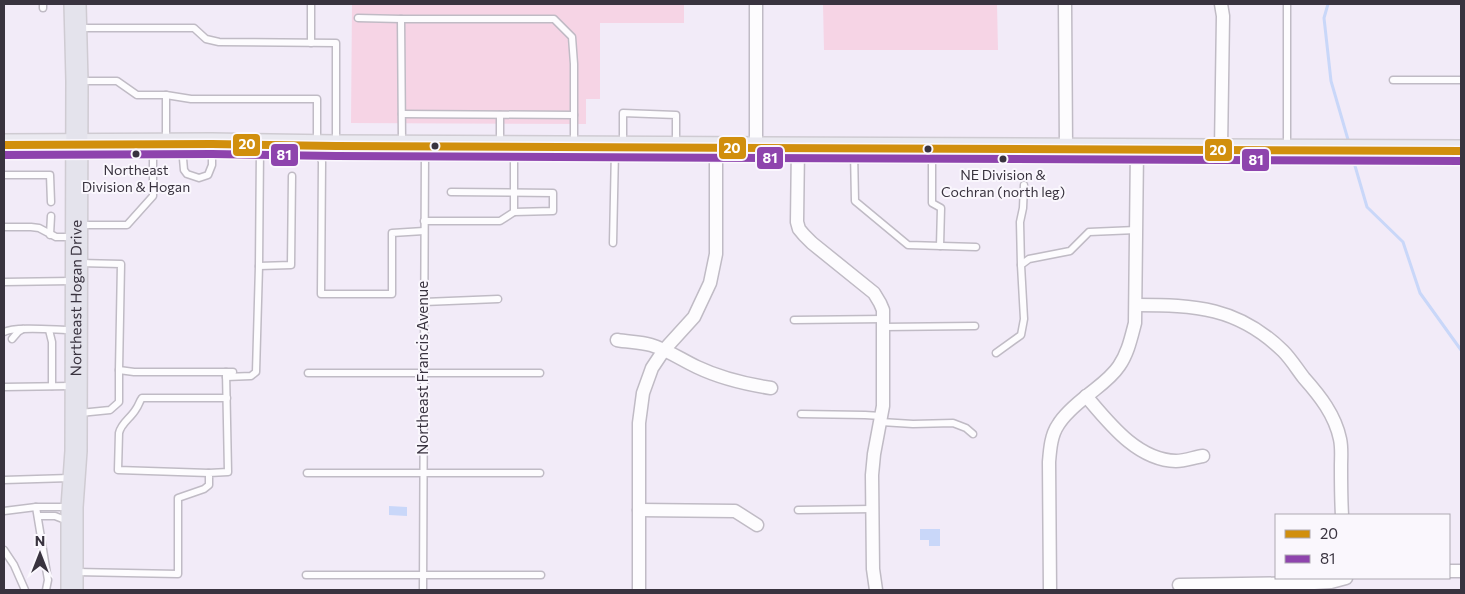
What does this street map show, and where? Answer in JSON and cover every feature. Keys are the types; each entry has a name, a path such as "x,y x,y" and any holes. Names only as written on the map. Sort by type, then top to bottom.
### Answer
{"highway":[{"name":"Northeast Hogan Drive","path":"72,581 72,514 76,414 77,28 75,4"}],"main road":[{"path":"4,145 260,144 326,146 1461,151"}],"street":[{"path":"756,4 756,147"},
{"path":"1065,4 1066,148"},
{"path":"1221,149 1222,4"},
{"path":"639,590 639,424 643,393 652,368 664,350 694,316 710,283 716,254 716,147"},
{"path":"798,147 797,213 799,229 812,243 874,293 880,302 884,323 882,419 873,462 873,569 876,590"},
{"path":"1050,590 1050,449 1053,436 1058,424 1086,396 1104,384 1119,366 1129,347 1135,323 1136,149"},
{"path":"1136,304 1201,308 1228,315 1248,324 1284,352 1322,398 1337,426 1341,442 1342,514"},
{"path":"617,340 651,345 724,378 771,388"},
{"path":"1086,396 1110,425 1132,444 1155,457 1177,461 1203,456"},
{"path":"638,510 735,511 757,526"},
{"path":"1179,585 1314,583 1342,579"}],"lane":[{"path":"311,4 311,43"},
{"path":"1287,4 1287,150"},
{"path":"358,18 554,19 572,37 574,64 574,146"},
{"path":"401,19 402,146"},
{"path":"77,28 194,28 206,39 230,43 336,43 326,146 322,162 321,294 392,294 392,232 424,232"},
{"path":"1393,80 1461,80"},
{"path":"77,81 117,81 137,95 166,95 191,99 317,99 326,146"},
{"path":"4,227 39,228 56,238 76,231 127,225 153,196 167,144 166,95"},
{"path":"613,243 623,113 676,114 676,147"},
{"path":"402,114 574,115"},
{"path":"500,115 514,192 514,212"},
{"path":"167,144 187,174 199,178 208,175 212,165 212,144"},
{"path":"119,370 134,372 229,373 252,376 256,372 260,144"},
{"name":"Northeast Francis Avenue","path":"422,590 425,146"},
{"path":"854,148 855,201 908,245 976,247"},
{"path":"932,148 932,203 941,208 940,246"},
{"path":"4,175 50,175 51,202"},
{"path":"259,266 291,265 292,176"},
{"path":"996,353 1021,335 1024,319 1020,222 1024,185"},
{"path":"424,221 500,220 514,212 553,211 553,193 451,192"},
{"path":"50,235 51,216"},
{"path":"1021,265 1029,259 1070,252 1089,232 1136,230"},
{"path":"4,282 121,264 119,402 110,410 76,414"},
{"path":"424,302 498,299"},
{"path":"794,320 975,326"},
{"path":"4,332 7,330 24,329 76,330"},
{"path":"12,339 18,332 24,329"},
{"path":"49,330 52,342 52,386"},
{"path":"227,398 142,398 132,416 120,428 118,470 228,472 227,398 229,373"},
{"path":"308,373 540,373"},
{"path":"4,387 76,386"},
{"path":"801,414 865,415 913,424 953,424 966,428 973,434"},
{"path":"72,581 178,574 178,498 204,489 209,485 209,473"},
{"path":"307,473 540,473"},
{"path":"4,480 74,477"},
{"path":"4,511 36,507 72,514"},
{"path":"36,507 48,580 46,590"},
{"path":"798,510 872,509"},
{"path":"38,516 72,514"},
{"path":"4,550 14,565 25,590"},
{"path":"306,575 541,575"}],"shaded area":[{"path":"352,4 684,4 684,23 600,23 600,99 586,99 586,124 351,123"},
{"path":"823,4 997,4 998,50 824,50"}],"water":[{"path":"389,506 407,507 407,516 389,515"},
{"path":"920,529 940,529 940,546 929,546 929,540 920,540"}],"waterway":[{"path":"1328,4 1324,18 1331,81 1349,143"},
{"path":"1353,159 1367,207 1403,242 1420,293 1461,350"}],"transit line":[{"name":"20","path":"4,145 212,144 1461,151"},
{"name":"81","path":"4,155 212,154 1461,161"}],"place":[{"name":"Northeast Division & Hogan","path":"136,154"},
{"name":"NE Division & Cochran (north leg)","path":"1003,159"}]}
